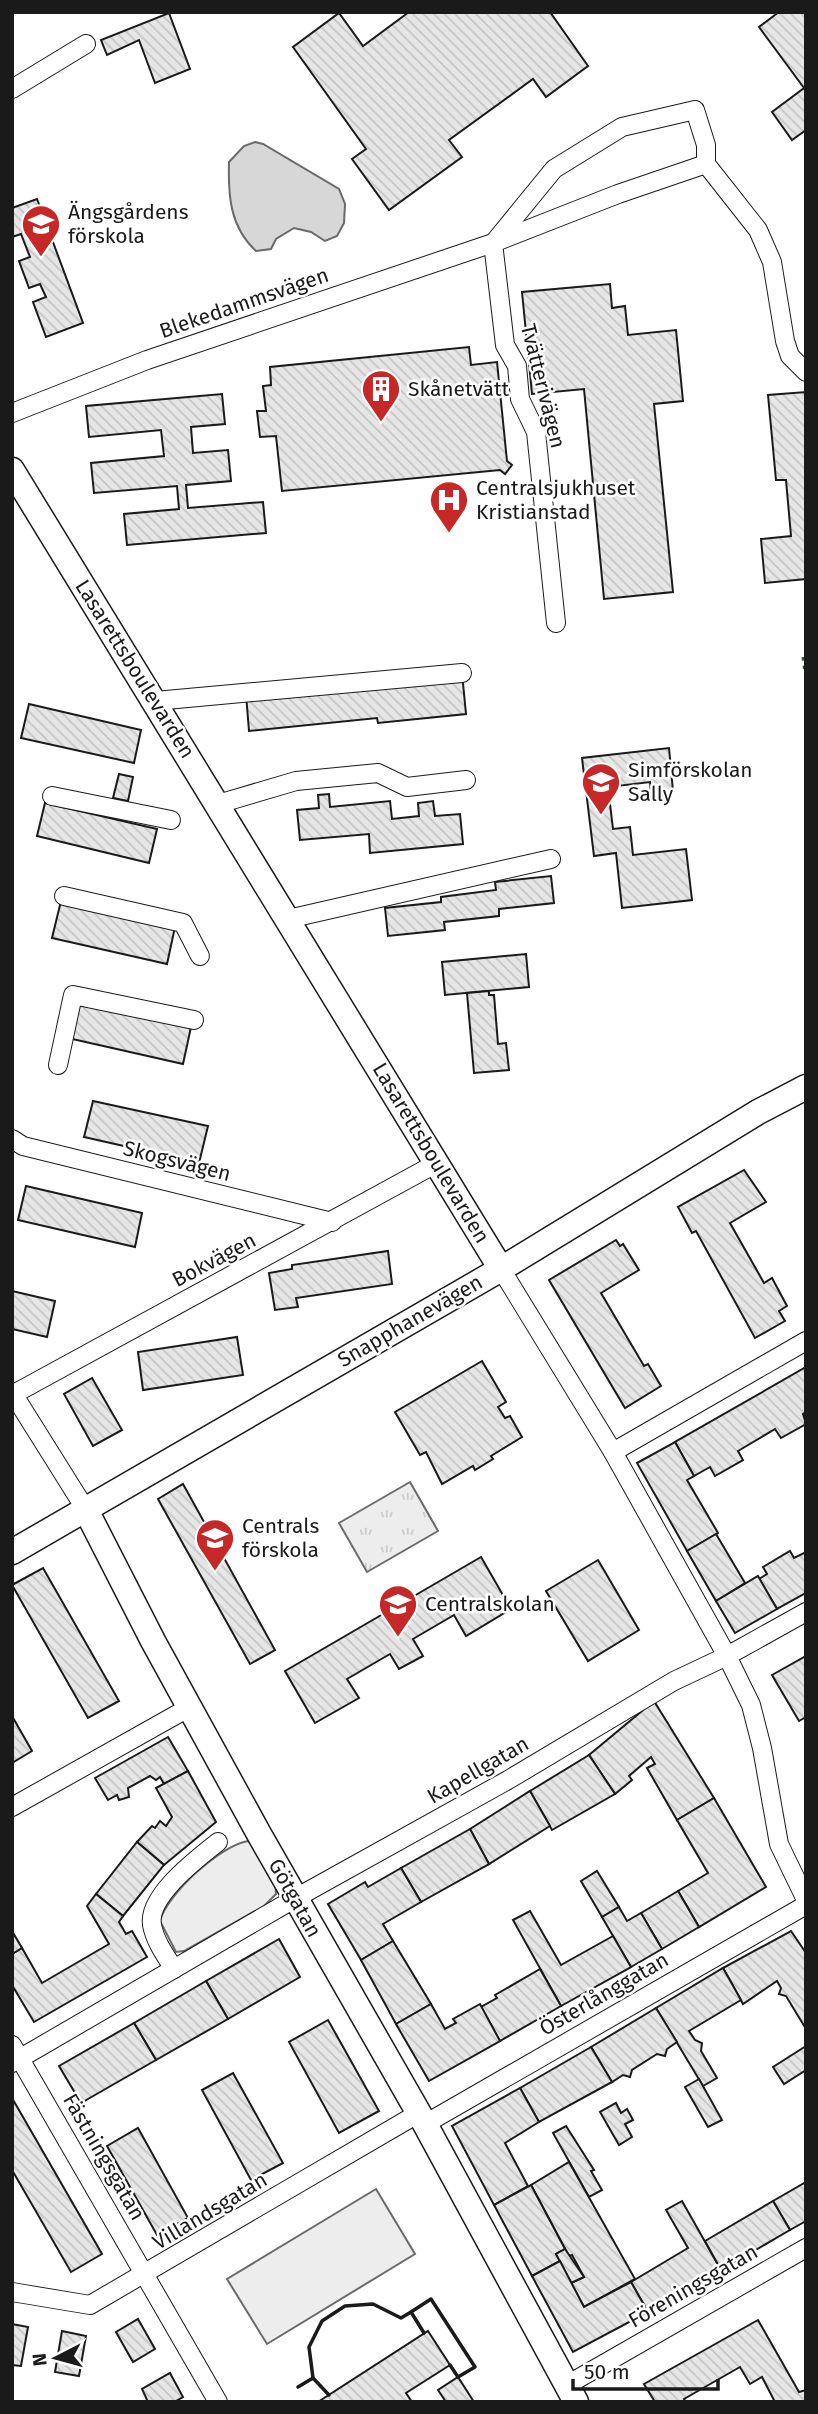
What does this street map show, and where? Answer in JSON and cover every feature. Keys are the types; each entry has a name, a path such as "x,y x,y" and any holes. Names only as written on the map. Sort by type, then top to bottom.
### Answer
{"street":[{"path":"12,89 86,44"},
{"path":"493,243 554,169 622,127 695,110 706,145 706,164 758,230 772,261 790,356 806,372"},
{"name":"Blekedammsvägen","path":"12,413 160,355 493,243 618,194 706,164"},
{"name":"Tvätterivägen","path":"493,243 505,345 517,366 520,399 536,432 556,623"},
{"name":"Lasarettsboulevarden","path":"12,470 613,1452 727,1656 751,1705 762,1748 779,1844 806,1902"},
{"path":"155,701 462,673"},
{"path":"218,804 296,781 378,773 407,787 466,780"},
{"path":"51,796 171,820"},
{"path":"288,919 551,859"},
{"path":"64,896 183,923 200,956"},
{"path":"58,1065 73,995 194,1020"},
{"name":"Snapphanevägen","path":"12,1552 501,1269 758,1112 806,1087"},
{"name":"Skogsvägen","path":"12,1139 23,1146 332,1222"},
{"name":"Bokvägen","path":"13,1393 437,1163"},
{"path":"613,1452 806,1342"},
{"name":"Götgatan","path":"13,1393 86,1510 295,1899 422,2118 571,2393"},
{"name":"Kapellgatan","path":"15,2055 174,1969 508,1780 674,1681 727,1656 806,1612"},
{"path":"12,1807 190,1707"},
{"path":"174,1969 159,1944 151,1922 155,1904 196,1860 218,1842"},
{"name":"Österlånggatan","path":"422,2118 806,1902"},
{"name":"Fästningsgatan","path":"15,2055 146,2274 218,2402"},
{"name":"Villandsgatan","path":"12,2292 90,2305 422,2118"},
{"name":"Föreningsgatan","path":"571,2393 806,2248"}],"green space":[{"path":"410,1482 438,1531 367,1572 339,1523"},
{"path":"248,1841 259,1850 268,1864 276,1894 264,1906 184,1951 176,1952 160,1921 165,1910 184,1885 210,1861 237,1844"},
{"path":"376,2189 415,2254 267,2344 227,2279"}],"shaded area":[{"path":"255,142 263,144 339,189 345,204 344,223 337,236 325,241 311,232 294,228 276,239 271,249 256,251 247,242 232,210 229,162 244,146"}],"building":[{"path":"409,12 550,12 588,66 546,97 533,79 449,140 462,157 389,210 352,159 366,149 293,47 339,13 363,46"},
{"path":"779,12 806,12 806,130 792,140 772,112 804,88 759,27"},
{"path":"169,13 190,69 155,83 139,40 107,55 101,40"},
{"path":"37,199 83,323 46,337 33,302 46,297 40,284 29,288 19,261 30,257 21,234 12,237 12,208"},
{"path":"610,284 612,308 625,306 628,335 676,330 683,401 654,404 673,592 604,599 584,389 532,394 522,292"},
{"name":"Skånetvätt","path":"469,347 471,365 497,362 507,461 512,465 505,474 500,470 282,491 276,436 260,437 257,411 266,411 263,386 271,385 270,367"},
{"path":"806,392 806,579 765,583 761,539 791,536 786,480 776,480 768,395"},
{"path":"222,394 225,424 191,427 193,453 228,450 231,481 186,485 188,508 263,502 266,533 127,545 124,514 179,509 177,486 94,493 91,463 164,456 161,430 89,437 86,406"},
{"path":"462,673 466,714 378,723 377,718 249,731 246,694"},
{"path":"29,704 141,730 134,763 21,738"},
{"path":"669,748 673,791 651,793 650,782 608,787 613,829 630,827 633,855 686,849 692,900 622,908 616,853 594,856 582,758"},
{"path":"119,774 133,777 128,801 113,798"},
{"path":"329,794 330,807 390,801 392,819 419,816 418,803 433,801 435,816 460,814 463,844 370,853 369,834 300,840 297,810 319,808 318,795"},
{"path":"45,803 157,829 149,863 37,836"},
{"path":"551,876 554,903 499,909 499,916 444,922 445,930 388,936 385,908 441,902 441,897 496,890 495,882"},
{"path":"61,901 175,927 167,964 52,938"},
{"path":"526,954 529,987 445,995 442,962"},
{"path":"489,991 489,995 494,995 498,1044 506,1043 509,1070 474,1073 467,993"},
{"path":"76,1001 191,1027 183,1064 68,1038"},
{"path":"93,1101 208,1126 199,1163 84,1137"},
{"path":"744,1170 766,1202 730,1223 764,1283 772,1278 787,1306 779,1311 785,1321 755,1338 696,1231 692,1233 678,1207"},
{"path":"26,1186 142,1213 135,1247 18,1220"},
{"path":"616,1240 620,1246 623,1244 639,1270 601,1293 644,1366 648,1364 661,1386 625,1408 549,1280"},
{"path":"388,1251 392,1284 296,1298 298,1307 275,1310 269,1273 292,1269 292,1265"},
{"path":"12,1291 55,1301 47,1337 12,1329"},
{"path":"237,1337 243,1375 143,1390 138,1352"},
{"path":"482,1361 506,1402 498,1407 505,1418 510,1416 522,1437 491,1456 493,1459 475,1470 473,1466 442,1484 426,1452 420,1455 395,1412"},
{"path":"806,1367 806,1412 803,1414 806,1424 781,1438 775,1429 738,1451 743,1460 715,1476 710,1467 694,1476 675,1442"},
{"path":"92,1378 122,1430 93,1446 64,1394"},
{"path":"675,1442 694,1476 687,1480 718,1533 687,1551 637,1463"},
{"path":"183,1484 275,1650 250,1664 158,1499"},
{"path":"716,1534 745,1583 716,1601 687,1551"},
{"path":"790,1551 794,1558 806,1552 806,1593 777,1609 759,1579 767,1574 763,1567"},
{"path":"481,1557 511,1609 466,1636 454,1615 413,1639 423,1656 399,1669 390,1654 347,1679 359,1698 315,1723 285,1671"},
{"path":"598,1560 639,1630 588,1661 546,1591"},
{"path":"43,1568 119,1701 88,1718 12,1585"},
{"path":"758,1576 777,1609 735,1633 716,1601"},
{"path":"806,1656 806,1717 799,1721 772,1675"},
{"path":"654,1701 714,1798 677,1820 647,1768 655,1764 651,1757 629,1776 632,1780 615,1794 589,1755"},
{"path":"12,1716 32,1751 12,1763"},
{"path":"168,1737 188,1771 164,1784 160,1777 156,1780 150,1776 128,1788 129,1797 119,1800 117,1795 108,1800 95,1778"},
{"path":"589,1755 615,1794 552,1830 530,1791"},
{"path":"188,1771 216,1822 164,1865 137,1842 152,1826 155,1828 160,1821 166,1826 172,1817 156,1788"},
{"path":"530,1791 550,1826 489,1864 470,1829"},
{"path":"714,1798 766,1887 699,1927 678,1891 708,1873 677,1820"},
{"path":"470,1829 489,1864 421,1902 401,1868"},
{"path":"137,1842 164,1865 123,1916 96,1894"},
{"path":"401,1868 421,1902 383,1924 393,1941 361,1960 328,1904 365,1882 368,1887"},
{"path":"597,1871 619,1907 602,1917 581,1881"},
{"path":"678,1891 699,1927 662,1949 641,1913"},
{"path":"96,1894 123,1916 119,1922 126,1934 132,1931 147,1957 34,2022 12,1985 12,1954 22,1948 42,1983 109,1944 87,1906"},
{"path":"619,1907 627,1921 641,1913 662,1949 631,1967 602,1917"},
{"path":"530,1911 561,1965 613,1936 631,1967 561,2006 513,1920"},
{"path":"12,1931 22,1948 12,1954"},
{"path":"791,1931 806,1953 806,2029 786,1996 779,1994 781,1988 777,1981 743,2004 723,1968"},
{"path":"279,1939 300,1977 228,2019 206,1981"},
{"path":"393,1941 431,2004 396,2024 361,1960"},
{"path":"723,1968 741,2000 689,2031 695,2040 702,2043 701,2051 717,2078 703,2086 656,2008"},
{"path":"540,1969 561,2006 500,2041 481,2007 497,1998 495,1995"},
{"path":"206,1981 228,2019 156,2060 134,2023"},
{"path":"431,2004 445,2029 456,2023 453,2019 480,2004 500,2041 429,2081 396,2024"},
{"path":"656,2008 677,2042 667,2049 665,2056 657,2054 632,2070 630,2077 623,2075 612,2082 591,2047"},
{"path":"328,2020 379,2111 339,2133 289,2042"},
{"path":"134,2023 156,2060 81,2103 59,2066"},
{"path":"806,2046 806,2070 784,2084 773,2067"},
{"path":"591,2047 612,2082 539,2122 520,2088"},
{"path":"233,2073 283,2163 251,2180 202,2090"},
{"path":"699,2079 722,2120 708,2127 685,2087"},
{"path":"520,2088 539,2122 505,2143 528,2186 494,2205 452,2126"},
{"path":"12,2098 102,2254 71,2272 12,2170"},
{"path":"616,2103 621,2113 627,2109 633,2120 625,2124 632,2137 619,2145 600,2112"},
{"path":"566,2126 594,2170 591,2171 602,2190 589,2197 553,2133"},
{"path":"138,2128 188,2218 157,2235 107,2146"},
{"path":"569,2162 635,2279 584,2307 571,2283 584,2277 572,2255 569,2256 531,2185"},
{"path":"806,2182 806,2221 790,2230 773,2201"},
{"path":"531,2185 565,2249 556,2254 560,2261 532,2276 494,2205"},
{"path":"682,2201 721,2270 648,2312 631,2282 688,2248 666,2210"},
{"path":"773,2201 790,2230 721,2270 705,2241"},
{"path":"565,2249 584,2277 571,2283 556,2254"},
{"path":"560,2261 584,2307 631,2282 648,2312 573,2352 532,2276"},
{"path":"138,2319 155,2349 133,2362 116,2332"},
{"path":"758,2320 799,2392 806,2390 806,2402 775,2402 762,2377 750,2384 740,2367 684,2399 686,2402 655,2402 644,2384"},
{"path":"12,2324 28,2327 21,2366 12,2365"},
{"path":"62,2331 86,2336 79,2376 55,2372"},
{"path":"428,2331 450,2365 406,2393 412,2402 318,2402"},
{"path":"170,2373 183,2397 174,2402 148,2402 142,2389"},
{"path":"458,2377 474,2402 446,2402 438,2390"}],"hedge":[{"path":"804,657 806,674"}],"wall":[{"path":"424,2333 411,2312 431,2299 475,2367 458,2377 450,2365"},
{"path":"329,2395 313,2378 309,2347 322,2321 345,2306 373,2304 401,2318 411,2312"},
{"path":"298,2387 313,2378"}],"place":[{"name":"Ängsgårdens förskola","path":"41,258"},
{"name":"Skånetvätt","path":"381,423"},
{"name":"Centralsjukhuset Kristianstad","path":"449,534"},
{"name":"Simförskolan Sally","path":"601,816"},
{"name":"Centrals förskola","path":"215,1572"},
{"name":"Centralskolan","path":"398,1638"}]}
